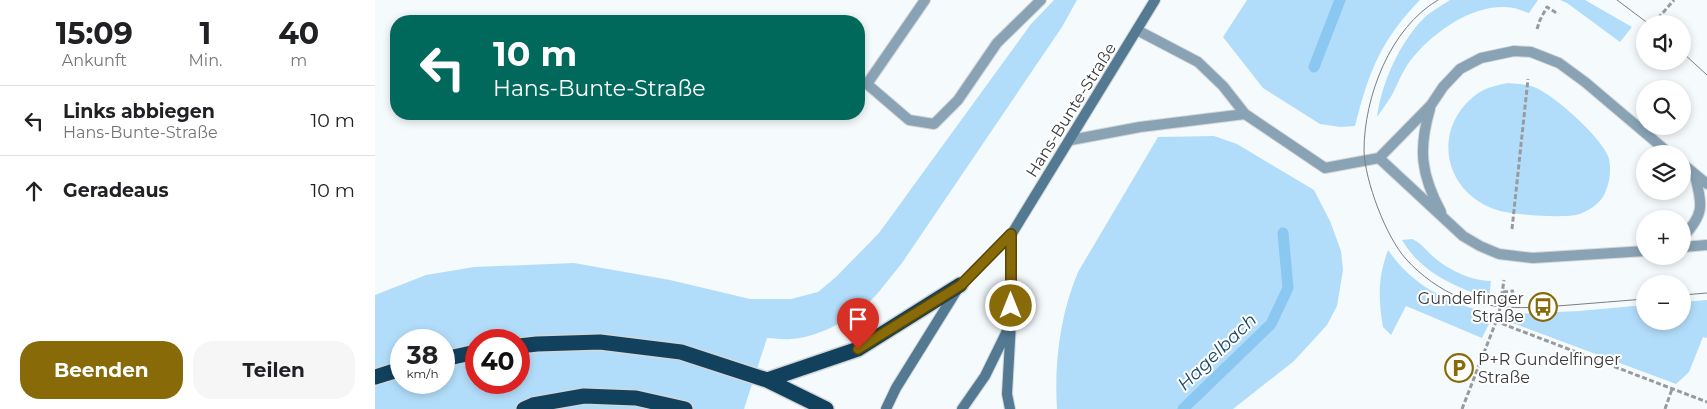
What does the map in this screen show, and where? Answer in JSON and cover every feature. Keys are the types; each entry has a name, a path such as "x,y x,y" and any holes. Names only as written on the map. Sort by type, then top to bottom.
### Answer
{"highway":[{"path":"767,380 858,349 961,285"},
{"path":"530,345 600,342 681,352 767,380 826,409"},
{"path":"375,377 390,372"},
{"path":"524,409 533,404 584,396 636,398 685,409"}],"street":[{"name":"Hans-Bunte-Straße","path":"886,409 896,388 961,285 1011,234 1071,140 1155,0"},
{"path":"1010,409 1007,394 1011,323 1011,234"},
{"path":"963,409 985,376 1011,323"}],"lane":[{"path":"925,0 867,84 909,120 934,124 958,100 997,43 1041,0"},
{"path":"1137,30 1204,66 1245,114 1325,168 1379,158 1431,105 1460,69 1481,58 1505,52 1531,52 1559,63 1585,82 1659,145"},
{"path":"1431,105 1423,134 1424,173 1431,193 1446,220"},
{"path":"1071,140 1140,128 1245,114"},
{"path":"1379,158 1472,242 1499,254 1533,258 1636,252"},
{"path":"1691,171 1707,184"},
{"path":"1691,228 1699,218 1701,209 1701,198 1695,175"},
{"path":"1691,247 1707,246"}],"path":[{"path":"1661,15 1674,0"},
{"path":"1514,212 1527,85"},
{"path":"1462,409 1499,314 1504,283"},
{"path":"1503,292 1514,291"},
{"path":"1495,321 1707,402"},
{"path":"1665,409 1672,389"}],"shaded area":[{"path":"1054,0 1077,0 1062,27 902,263 878,293 860,310 827,330 788,339 767,338 744,409 375,409 375,295 426,275 474,267 574,263 670,280 750,299 791,299 818,292 836,277 879,233 1031,24"},
{"path":"1247,0 1420,0 1395,29 1378,58 1365,89 1355,126 1340,127 1320,124 1263,88 1223,37"},
{"path":"1450,0 1538,0 1529,13 1514,8 1486,9 1459,19 1447,27 1424,45 1411,60 1392,95 1377,117 1383,90 1393,64 1407,39 1425,17"},
{"path":"1560,0 1585,0 1632,27 1620,42 1567,3"},
{"path":"1508,83 1534,87 1543,91 1586,127 1603,148 1608,156 1610,170 1607,189 1600,201 1589,210 1569,216 1537,216 1504,212 1478,201 1458,181 1452,168 1449,154 1452,126 1468,102 1480,92 1490,87"},
{"path":"1214,136 1237,144 1314,190 1330,221 1341,251 1343,270 1337,306 1327,325 1294,361 1233,409 1057,409 1056,374 1060,339 1067,305 1078,272 1158,137"},
{"path":"1412,239 1448,268 1469,277 1491,281 1489,298 1463,289 1429,270 1402,240"},
{"path":"1388,250 1409,275 1435,292 1463,305 1494,314 1482,338 1406,306 1391,335 1383,327 1380,307 1382,269"},
{"path":"1707,300 1707,338 1703,337 1689,372 1676,384 1507,321 1510,314 1636,306 1636,330 1691,330 1691,301"}],"waterway":[{"name":"Hagelbach","path":"1314,67 1340,0"},
{"name":"Hagelbach","path":"1183,409 1271,324 1288,288 1283,233"}],"tram line":[{"path":"1438,0 1421,12 1393,46 1375,87 1365,130 1365,163 1372,193 1384,223 1398,249 1418,271 1453,295 1488,305 1528,308 1636,300"},
{"path":"1617,0 1637,15"},
{"path":"1691,60 1707,75"},
{"path":"1691,294 1707,293"}],"place":[{"name":"Gundelfinger Straße","path":"1543,307"},
{"name":"P+R Gundelfinger Straße","path":"1459,368"}],"route":[{"path":"858,349 961,285 1011,234 1011,306"}]}
